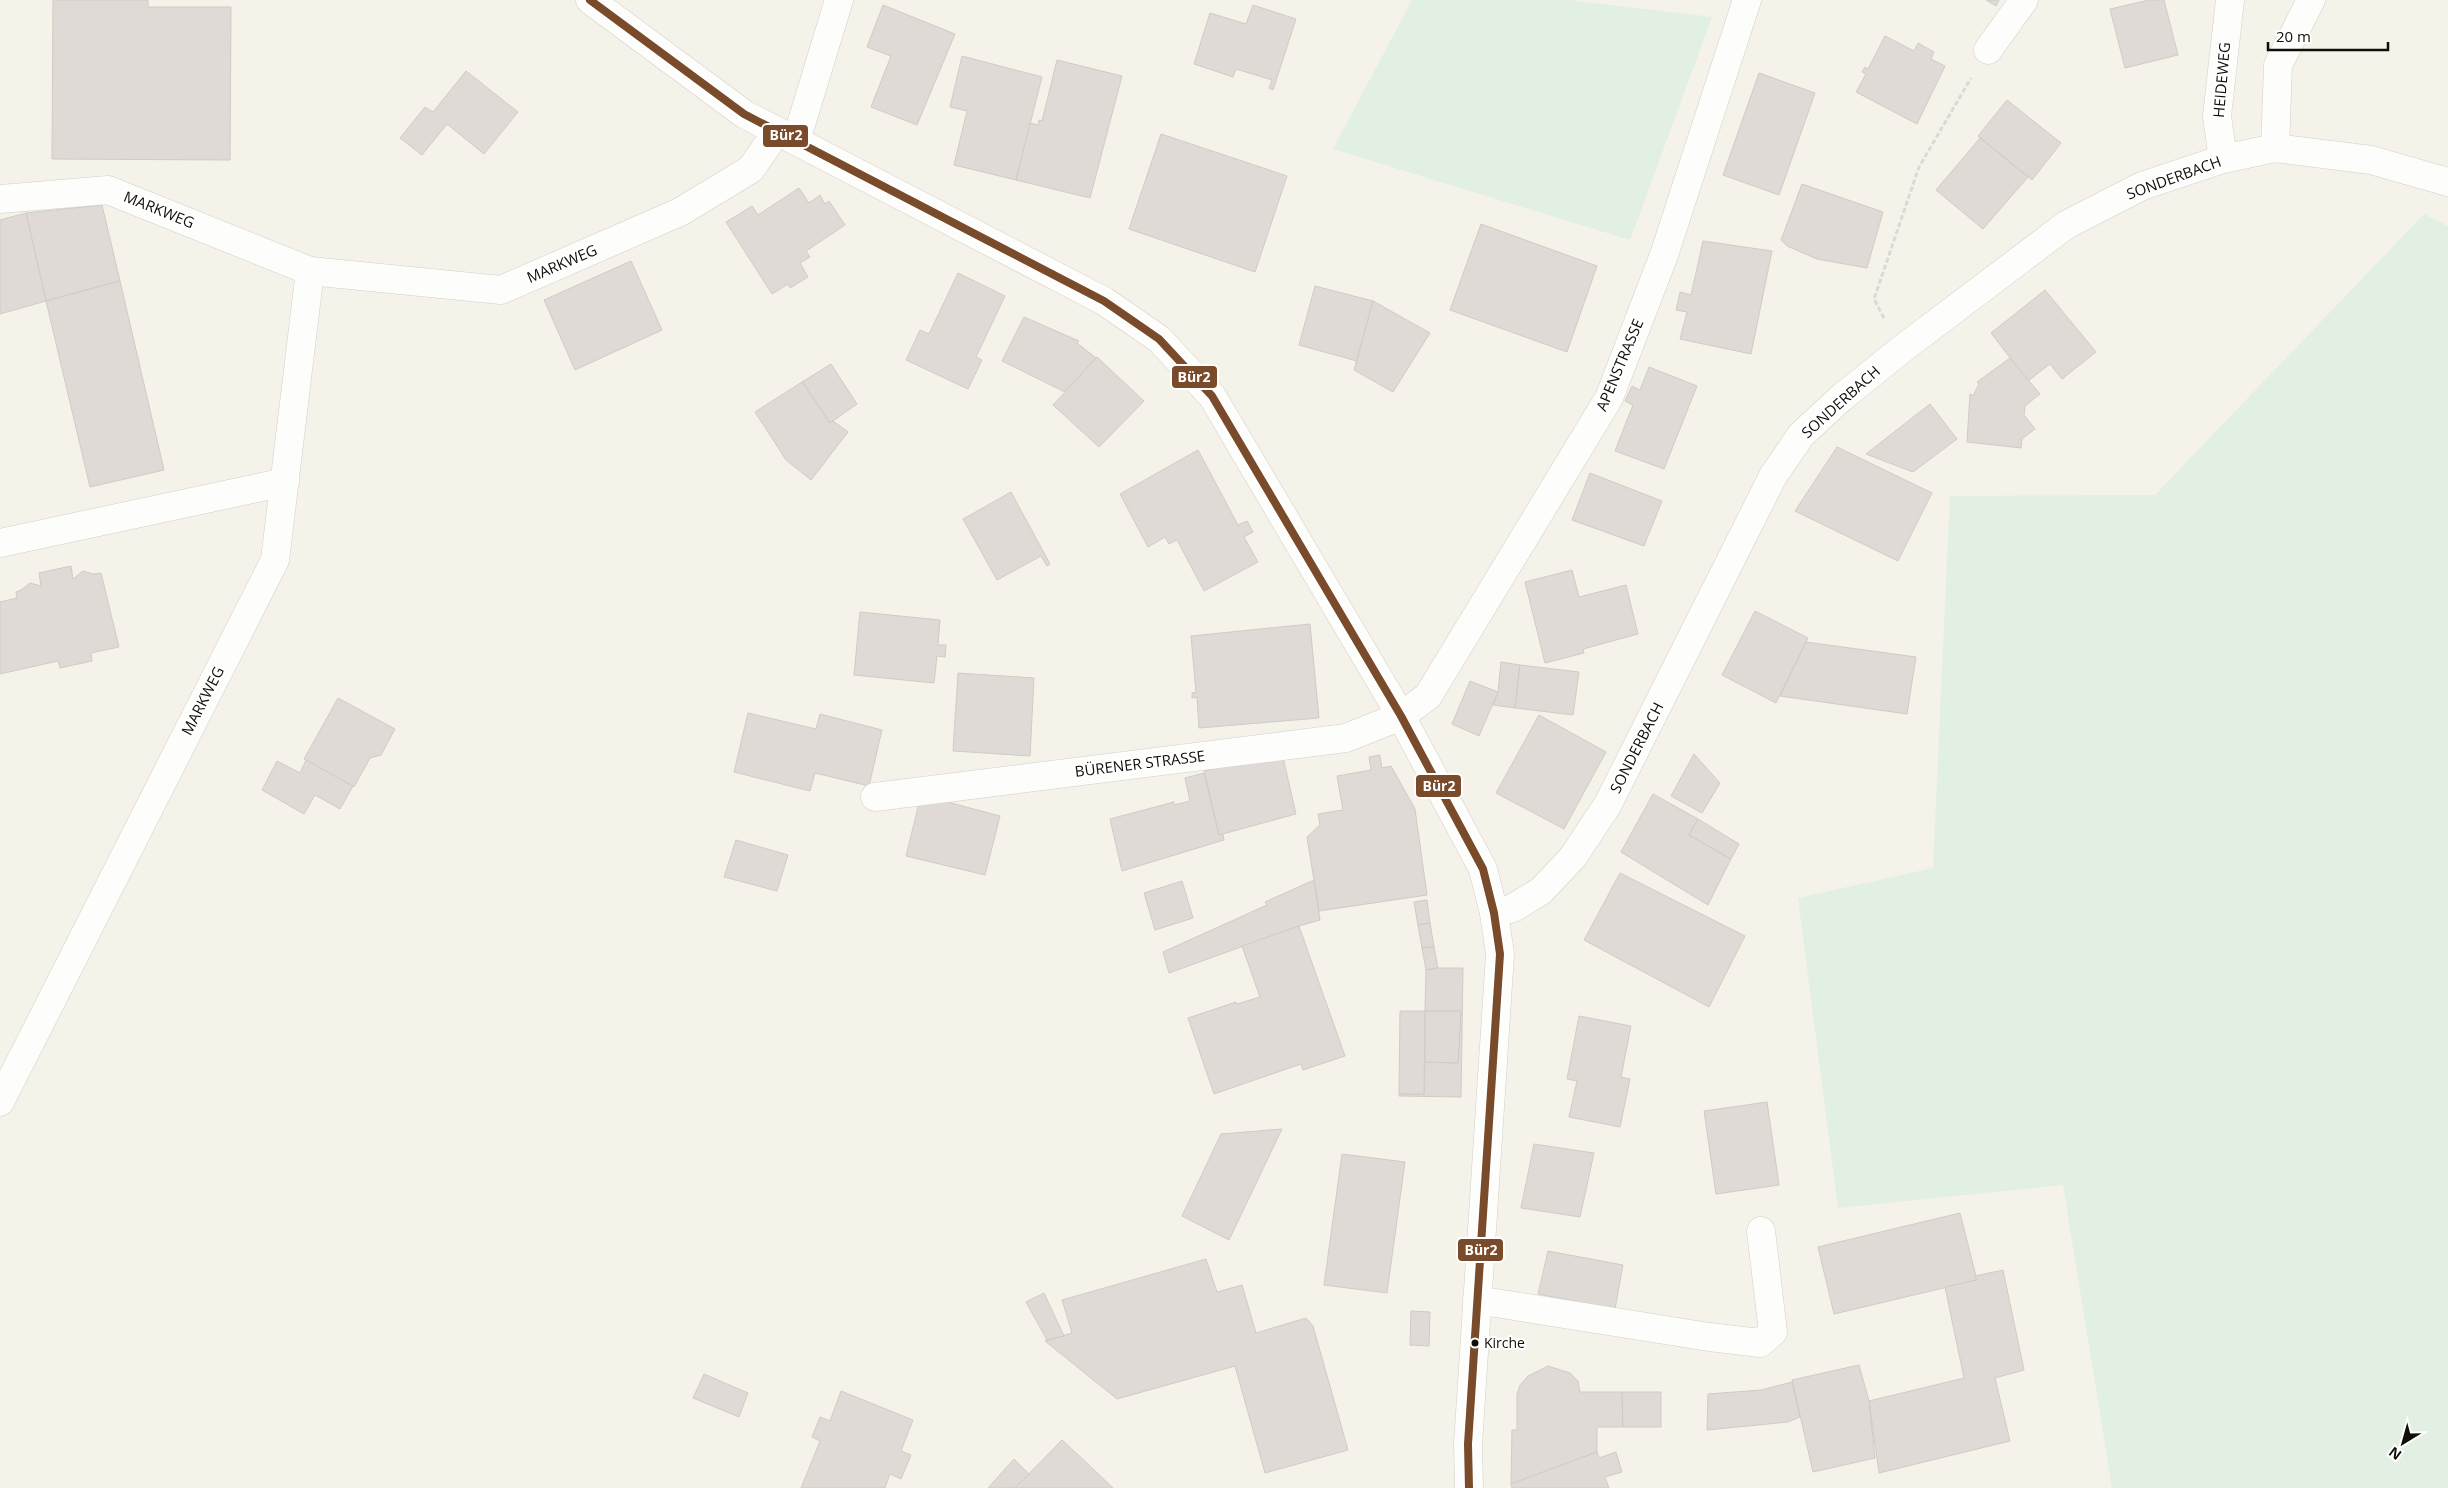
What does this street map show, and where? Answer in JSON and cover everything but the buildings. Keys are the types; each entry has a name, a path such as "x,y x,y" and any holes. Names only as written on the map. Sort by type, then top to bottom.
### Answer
{"street":[{"path":"590,0 744,114 1104,301 1158,339 1212,396 1401,716 1483,869 1494,913 1500,954 1468,1444 1469,1488"},
{"name":"MARKWEG","path":"0,199 108,190 310,271 501,290 680,212 751,169 786,136 839,0"},
{"name":"APENSTRASSE","path":"1401,716 1428,696 1609,398 1664,255 1747,0"},
{"path":"1988,50 2024,0"},
{"name":"HEIDEWEG","path":"2223,159 2217,116 2230,0"},
{"path":"2275,148 2278,65 2311,0"},
{"name":"SONDERBACH","path":"1494,913 1513,908 1540,892 1573,857 1608,804 1773,476 1801,435 1841,398 1902,350 2066,225 2142,186 2223,159 2275,148 2371,160 2448,182"},
{"name":"MARKWEG","path":"0,1102 275,560 310,271"},
{"path":"0,543 285,482"},
{"name":"BÜRENER STRASSE","path":"876,797 1346,738 1401,716"},
{"path":"1477,1300 1709,1337 1760,1342 1773,1332 1761,1231"}],"path":[{"path":"1902,350 1874,299 1919,167 1988,50"}],"green space":[{"path":"1412,0 1569,0 1712,17 1630,240 1333,149"},
{"path":"2424,214 2448,226 2448,1488 2112,1488 2063,1185 1838,1208 1798,898 1933,868 1950,496 2155,495"}],"transit line":[{"name":"Bür2","path":"590,0 744,114 1104,301 1159,339 1212,396 1401,716 1483,869 1494,913 1500,954 1468,1444 1469,1488"}],"place":[{"name":"Kirche","path":"1475,1343"}]}
